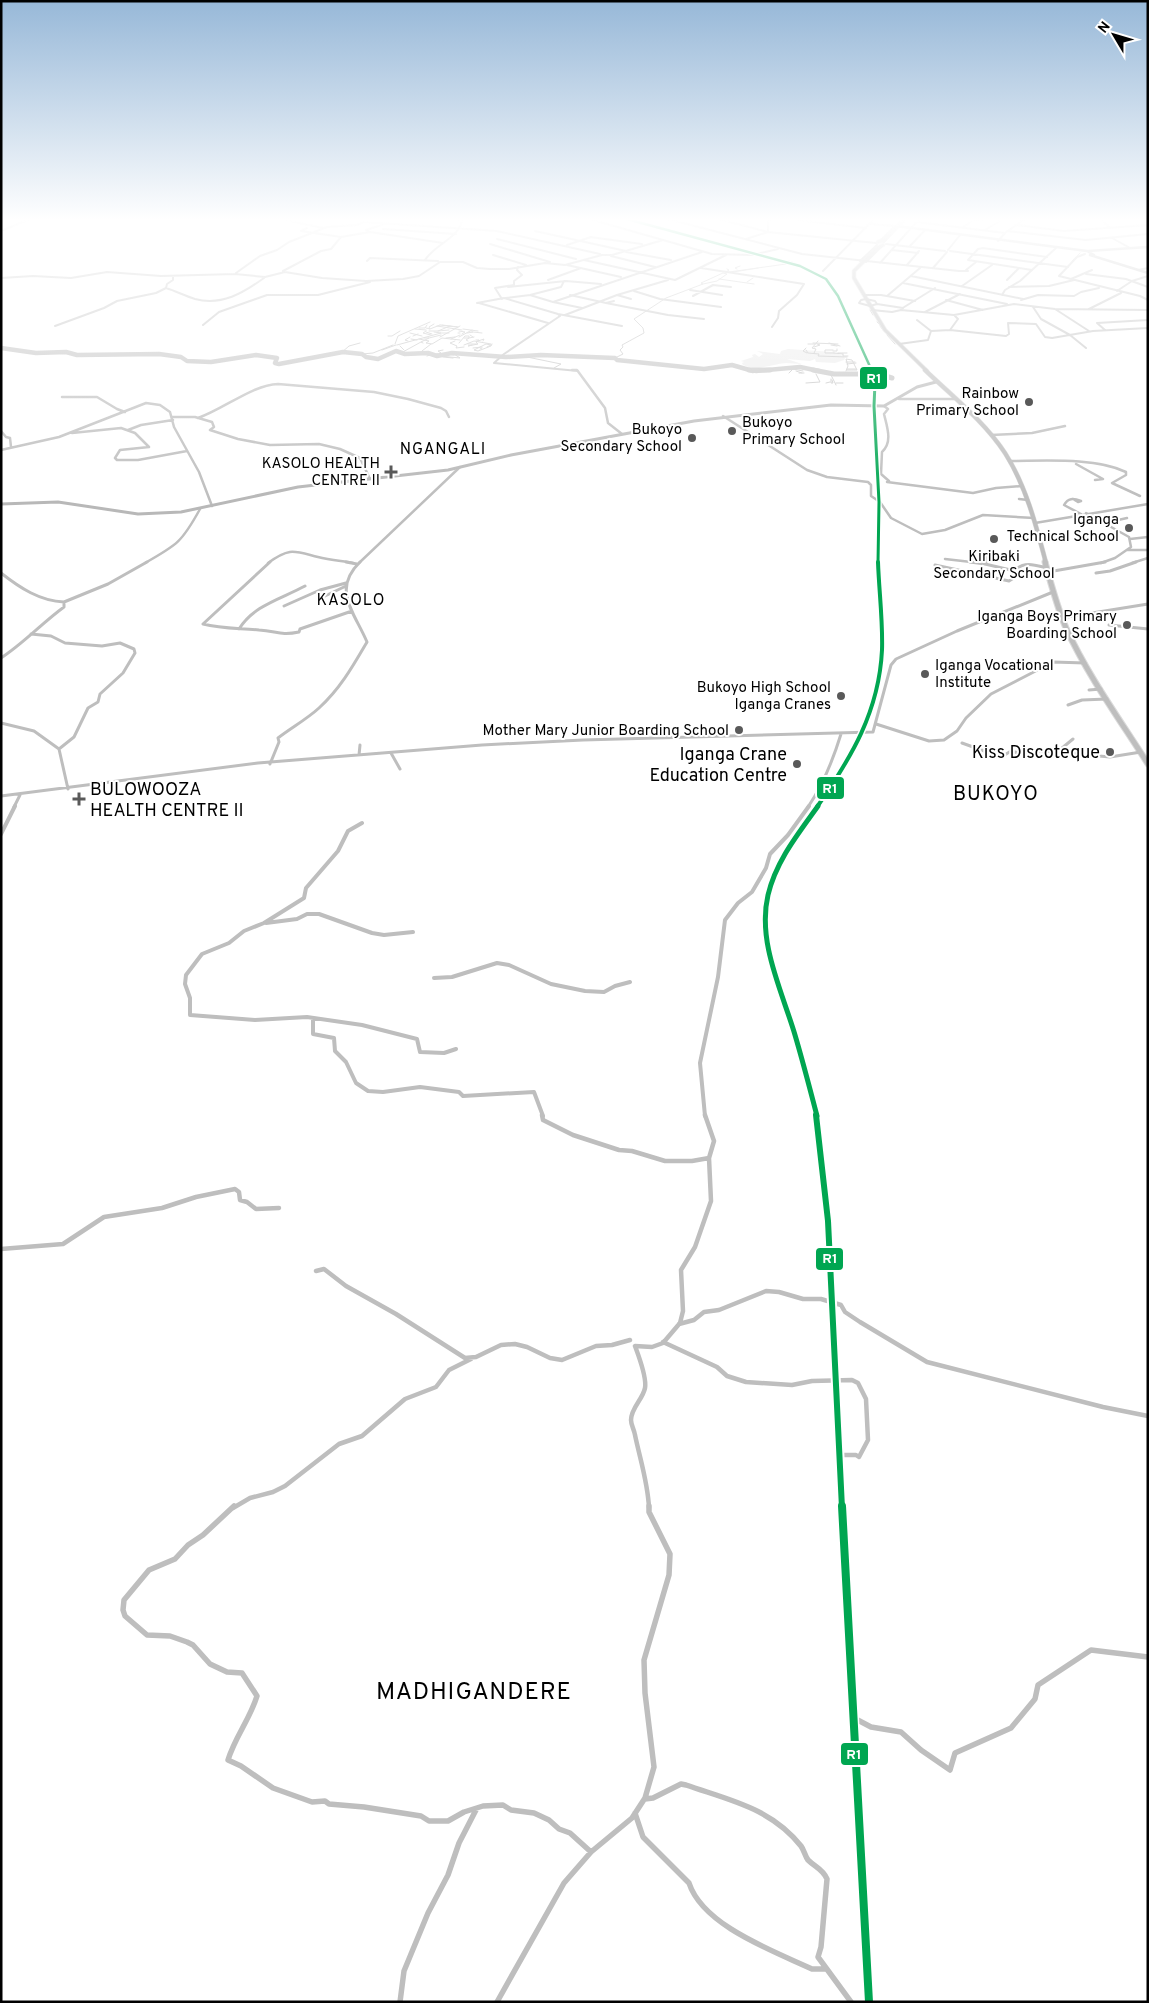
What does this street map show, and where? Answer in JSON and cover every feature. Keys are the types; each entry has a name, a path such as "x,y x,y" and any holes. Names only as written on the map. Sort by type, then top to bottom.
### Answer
{"main road":[{"path":"873,311 885,330 991,435 1009,461 1022,486 1034,518 1061,618 1107,699 1148,764"},
{"path":"1,504 58,502 149,515 200,509 298,487 370,480 460,467 622,434 724,416 830,405 884,406 917,387 936,382"}],"street":[{"path":"55,326 95,311"},
{"path":"203,325 220,311"},
{"path":"509,311 548,322"},
{"path":"547,311 622,326"},
{"path":"564,315 573,311"},
{"path":"649,311 704,319"},
{"path":"772,327 778,318 779,311"},
{"path":"921,311 954,315 977,311"},
{"path":"1036,311 1041,319 1070,335 1086,348"},
{"path":"1059,311 1089,331"},
{"path":"559,315 494,363 577,370 605,408 608,423 622,434"},
{"path":"950,330 958,318 954,315"},
{"path":"917,320 931,331 950,330 1006,336 1009,334 1008,323 1036,324 1045,337 1057,338 1088,333 1089,331 1148,328"},
{"path":"1106,331 1097,323 1148,320"},
{"path":"899,344 928,340 931,331"},
{"path":"128,430 141,425 172,419 198,418 218,411 263,386 276,384 356,389 405,398 441,408 450,417"},
{"path":"62,397 96,397 103,399 114,410 125,412"},
{"path":"899,399 954,399"},
{"path":"1,450 51,439 142,404 153,404 168,409 174,427 199,472 212,506"},
{"path":"884,406 888,409 884,414 888,424 888,443 882,452 881,474 888,481 941,490 973,493 996,488 1022,486"},
{"path":"724,416 807,470 828,478 868,482 871,486 871,496 880,502 891,518 920,534 945,530 983,515 1034,518"},
{"path":"198,418 212,422 214,427 210,429 218,433 255,442 290,446 306,443 333,447 360,458 370,480"},
{"path":"991,435 1032,433 1065,426"},
{"path":"69,433 86,433 115,427 135,433 149,447 120,450 115,458 117,460 138,460 187,452"},
{"path":"1,431 6,437 10,438 11,447"},
{"path":"1009,461 1074,463 1122,469 1126,475 1112,483 1140,496"},
{"path":"1074,463 1103,478 1095,480"},
{"path":"270,764 279,742 278,738 318,709 334,693 367,642 346,598 346,584 350,572 460,467"},
{"path":"887,482 899,483"},
{"path":"1019,499 1028,500"},
{"path":"1073,499 1067,500 1064,505 1080,513"},
{"path":"1035,523 1080,513 1148,504"},
{"path":"1,573 41,596 52,601 64,602 108,584 174,546 187,534 200,509"},
{"path":"1086,513 1130,538 1148,537"},
{"path":"1105,523 1126,518"},
{"path":"1015,571 1024,564 1048,570 1090,566 1118,558 1131,547 1130,538"},
{"path":"1128,550 1147,550"},
{"path":"352,611 300,630 289,636 262,630 216,628 202,624 278,555 292,551 301,551 318,557 358,564"},
{"path":"985,564 989,551"},
{"path":"1096,573 1110,571 1148,558"},
{"path":"945,559 985,564 1015,571"},
{"path":"935,565 1009,581 1017,576 1015,571"},
{"path":"325,596 324,594 346,584"},
{"path":"284,606 320,590 346,584"},
{"path":"239,629 244,621 262,607 305,586"},
{"path":"1,796 68,789 258,763 270,764 482,745 583,740 873,732 891,666 896,659 957,631 1053,592"},
{"path":"1,658 64,607 64,602"},
{"path":"1061,618 1148,604"},
{"path":"1109,625 1148,629"},
{"path":"32,634 51,636 65,643 102,646 120,643 134,649 135,652 123,673 100,694 98,702 88,708 78,732 58,750"},
{"path":"1,652 7,654"},
{"path":"876,724 929,741 944,740 957,731 966,718 991,694 1043,669 1051,663 1085,662"},
{"path":"1089,690 1102,689"},
{"path":"1068,705 1082,700 1107,699"},
{"path":"1,723 34,731 58,750 68,789"},
{"path":"497,2002 564,1883 592,1852 635,1813 642,1800 646,1798 654,1766 645,1694 644,1660 669,1575 670,1554 649,1512 648,1490 631,1416 645,1388 641,1363 635,1346 652,1346 663,1342 679,1324 683,1311 681,1270 695,1247 712,1201 709,1158 714,1141 711,1128 705,1117 700,1063 716,985 725,920 738,903 752,892 766,868 770,854 788,835 817,794 820,783 832,764 841,734"},
{"path":"1056,752 1073,740"},
{"path":"962,743 998,756 1002,756 1010,751 1022,754 1030,751 1110,757 1118,757 1128,752 1141,752"},
{"path":"358,755 360,745"},
{"path":"391,752 400,769"},
{"path":"1,834 20,795"},
{"path":"264,923 304,898 306,888 338,851 348,831 362,823"},
{"path":"413,932 384,935 372,933 313,913 297,919 253,926 229,943 206,952 189,970 186,975 185,984 190,998 190,1015 255,1020 289,1017 313,1018 362,1025 417,1039 420,1052 451,1052 456,1049"},
{"path":"434,978 452,977 497,964 509,966 551,984 585,991 604,992 615,986 630,982"},
{"path":"313,1018 313,1034 334,1038 333,1050 335,1055 346,1062 356,1083 365,1090 379,1091 421,1087 459,1092 463,1096 534,1092 542,1110 543,1120 553,1124 563,1132 619,1150 632,1151 665,1161 692,1161 709,1158"},
{"path":"1,1249 63,1244 104,1216 162,1208 196,1197 234,1189 239,1192 240,1200 247,1202 256,1209 279,1208"},
{"path":"316,1271 324,1270 346,1286 396,1314 465,1358 471,1359"},
{"path":"679,1324 694,1320 704,1312 719,1310 748,1299 758,1292 779,1292 803,1299 821,1299 841,1305 845,1312 860,1322 927,1362 1103,1407 1148,1416"},
{"path":"592,1852 570,1833 559,1829 549,1820 534,1814 510,1810 500,1805 476,1808 448,1821 429,1820 421,1816 391,1811 336,1805 325,1801 312,1802 273,1788 241,1766 228,1760 230,1746 251,1712 256,1696 242,1673 227,1672 210,1664 193,1645 187,1642 170,1636 147,1634 139,1630 125,1616 124,1600 149,1570 175,1558 188,1544 210,1529 225,1513 250,1498 273,1492 284,1486 339,1444 362,1436 405,1399 431,1390 456,1365 499,1344 526,1345 549,1358 558,1360 567,1359 596,1346 612,1345 630,1340"},
{"path":"663,1342 717,1367 727,1376 746,1382 792,1385 812,1381 852,1380 858,1383 866,1399 868,1440 861,1450 860,1457 856,1455 841,1455"},
{"path":"852,1717 871,1727 901,1732 921,1750 950,1770 955,1753 1011,1728 1035,1698 1038,1685 1091,1650 1136,1654 1148,1657"},
{"path":"642,1800 653,1798 681,1784 690,1786 756,1809 780,1826 802,1847 807,1858 824,1872 827,1879 824,1899 825,1916 818,1957 824,1969 835,1979 851,2002"},
{"path":"400,2002 404,1971 428,1913 448,1876 476,1808"},
{"path":"635,1813 644,1837 689,1883 692,1892 718,1919 736,1933 779,1955 812,1969 824,1969"}],"shaded area":[{"path":"788,349 833,352 845,358 835,363 816,362 815,359 810,361 787,359 802,364 786,363 758,368 743,365 742,363 744,362 741,361 753,357 752,355 755,354 759,357 763,354 757,351 780,354 781,351"}],"waterway":[{"path":"615,358 623,354 620,350 623,347 622,345 644,333 643,328 634,319 645,311"},
{"path":"871,311 873,315"},
{"path":"395,344 398,336 430,322"},
{"path":"877,322 880,325"},
{"path":"430,329 429,327 434,324"},
{"path":"419,328 425,328 427,325"},
{"path":"442,325 450,326"},
{"path":"430,329 437,326"},
{"path":"437,326 446,328"},
{"path":"437,326 450,326"},
{"path":"450,326 457,327"},
{"path":"450,326 458,327"},
{"path":"455,329 460,326"},
{"path":"880,326 883,330"},
{"path":"426,328 430,329"},
{"path":"438,331 446,328"},
{"path":"446,328 455,329"},
{"path":"415,329 426,330"},
{"path":"447,333 455,329"},
{"path":"455,329 462,330"},
{"path":"463,329 472,330"},
{"path":"438,331 449,330"},
{"path":"459,337 472,330"},
{"path":"472,330 478,331"},
{"path":"388,336 392,336 400,331"},
{"path":"426,331 423,333 431,335"},
{"path":"429,331 438,331"},
{"path":"459,331 465,332 462,334"},
{"path":"426,332 432,334"},
{"path":"434,332 441,333"},
{"path":"467,333 473,332"},
{"path":"473,332 482,333"},
{"path":"410,333 416,335"},
{"path":"419,339 441,333"},
{"path":"441,333 447,333"},
{"path":"440,337 447,333"},
{"path":"416,335 422,336"},
{"path":"429,338 441,335"},
{"path":"451,339 460,335"},
{"path":"887,335 895,344"},
{"path":"459,343 465,336 469,336 469,338"},
{"path":"408,341 405,340 410,337"},
{"path":"446,338 455,337"},
{"path":"469,338 474,337"},
{"path":"424,338 429,338"},
{"path":"425,340 429,338"},
{"path":"425,340 429,341 426,343 432,344 442,338 451,339"},
{"path":"464,338 469,338"},
{"path":"468,341 466,340 469,338"},
{"path":"411,339 416,340"},
{"path":"419,339 425,340"},
{"path":"451,339 460,340"},
{"path":"478,341 484,339 483,341"},
{"path":"397,345 416,340"},
{"path":"421,342 425,340"},
{"path":"476,340 479,340 477,341"},
{"path":"455,341 450,343 457,346 456,348 464,347"},
{"path":"464,345 477,341"},
{"path":"472,345 468,346 478,344 477,341"},
{"path":"477,341 491,344"},
{"path":"401,353 421,342"},
{"path":"343,351 349,346 360,343"},
{"path":"814,353 816,349 812,348 816,343"},
{"path":"816,343 832,344"},
{"path":"422,351 431,344"},
{"path":"468,344 477,344"},
{"path":"479,347 486,344 491,345 487,347"},
{"path":"479,347 474,350 478,351 492,344"},
{"path":"808,344 815,344"},
{"path":"814,347 820,345 817,344"},
{"path":"832,344 838,344"},
{"path":"832,344 840,346"},
{"path":"362,354 373,353 393,345"},
{"path":"382,350 396,345"},
{"path":"831,345 837,346"},
{"path":"400,346 404,350"},
{"path":"473,348 479,347"},
{"path":"1,348 36,353 66,352 77,355 159,354 181,357 187,361 211,362 256,355 277,358 275,363 279,364 343,352 362,354 366,357 378,359 396,351 405,354 428,353 437,356 452,353 506,357 541,355 615,358 617,360 704,369 732,365 750,370"},
{"path":"806,348 803,351 807,353"},
{"path":"833,351 837,351 837,349"},
{"path":"438,354 441,353 438,351 443,350"},
{"path":"806,350 808,353 819,354 818,356 847,357"},
{"path":"833,350 825,350 825,353 848,356"},
{"path":"343,351 347,351 350,354"},
{"path":"453,352 458,354"},
{"path":"838,353 847,353"},
{"path":"446,354 454,355"},
{"path":"430,355 460,358 454,354"},
{"path":"443,357 453,358"},
{"path":"527,357 561,364 554,368"},
{"path":"847,362 846,359 853,362"},
{"path":"847,362 853,362"},
{"path":"847,370 857,370 854,363"},
{"path":"847,364 854,363"},
{"path":"846,371 847,364"},
{"path":"767,370 800,367 819,371"},
{"path":"789,373 793,369 803,371"},
{"path":"847,369 856,369"},
{"path":"750,370 767,370"},
{"path":"756,371 767,370"},
{"path":"809,370 816,371"},
{"path":"813,370 834,374 867,374"},
{"path":"796,371 802,373"},
{"path":"830,373 836,385"},
{"path":"806,383 820,382 816,374"},
{"path":"882,375 892,378"},
{"path":"831,379 831,383 833,383 832,380"},
{"path":"826,383 830,382"},
{"path":"836,383 843,383"}],"transit line":[{"name":"R1","path":"845,311 871,369 875,383 874,406 879,502 877,547 882,650 877,688 864,731 840,774 789,847 777,869 768,895 765,921 776,979 795,1035 818,1121 828,1221 852,1717 869,2002"}],"place":[{"name":"Rainbow Primary School","path":"1029,402"},
{"name":"Bukoyo Primary School","path":"732,431"},
{"name":"Bukoyo Secondary School","path":"692,438"},
{"name":"KASOLO HEALTH CENTRE II","path":"391,472"},
{"name":"Iganga Technical School","path":"1129,528"},
{"name":"Kiribaki Secondary School","path":"994,539"},
{"name":"Iganga Boys Primary Boarding School","path":"1127,625"},
{"name":"Iganga Vocational Institute","path":"925,674"},
{"name":"Bukoyo High School Iganga Cranes","path":"841,696"},
{"name":"Mother Mary Junior Boarding School","path":"739,730"},
{"name":"Kiss Discoteque","path":"1110,752"},
{"name":"Iganga Crane Education Centre","path":"797,764"},
{"name":"BULOWOOZA HEALTH CENTRE II","path":"79,799"}],"district":[{"name":"NGANGALI","path":"443,448"},
{"name":"KASOLO","path":"351,599"},
{"name":"BUKOYO","path":"996,793"},
{"name":"MADHIGANDERE","path":"474,1691"}]}
